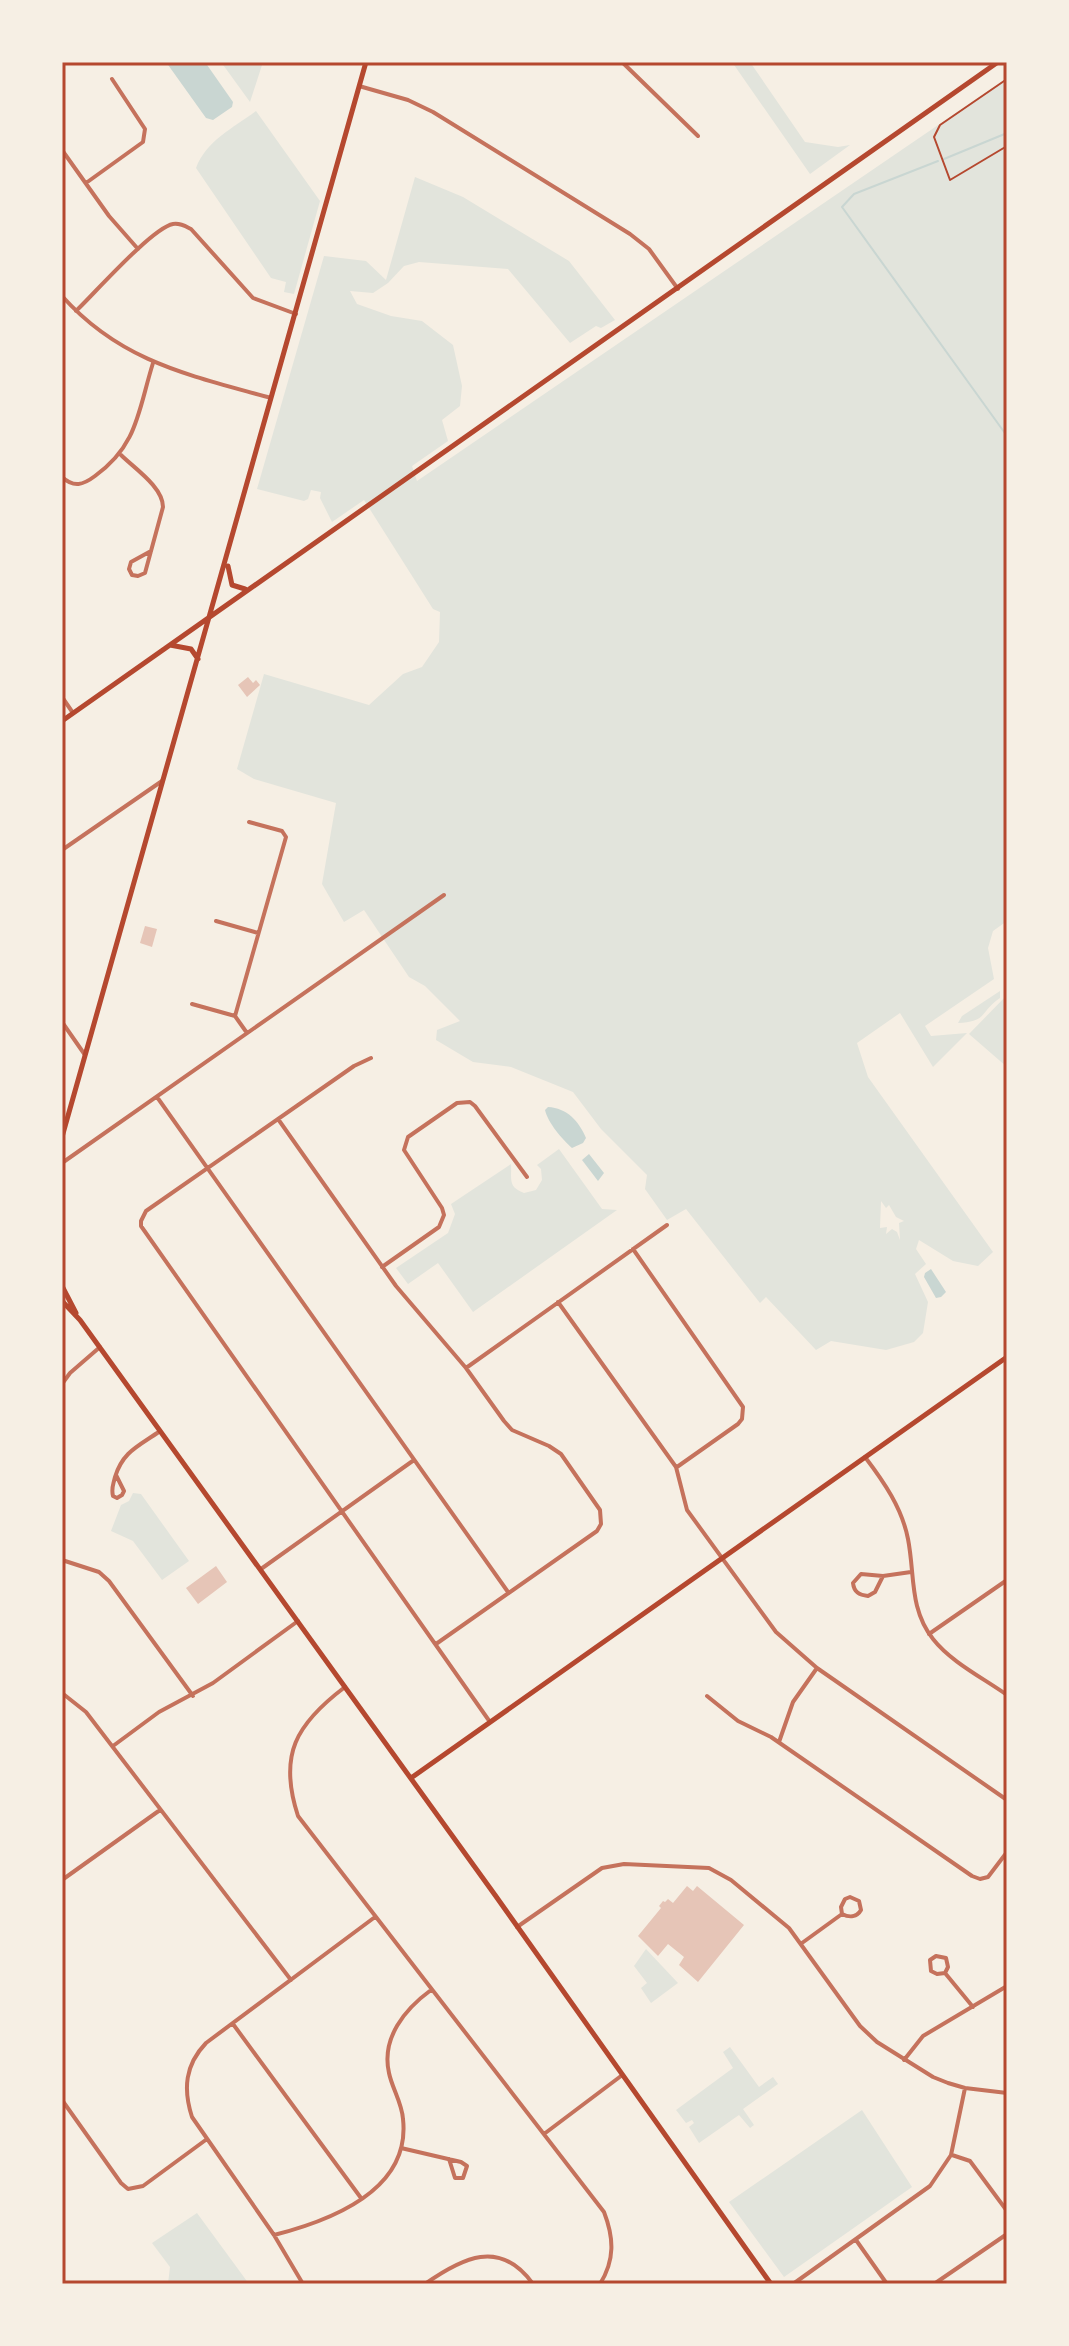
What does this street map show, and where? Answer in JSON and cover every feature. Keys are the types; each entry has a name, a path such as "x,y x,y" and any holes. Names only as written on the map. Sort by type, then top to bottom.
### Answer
{"main road":[{"path":"62,1137 366,62"},
{"path":"62,721 998,62"},
{"path":"228,557 229,580 239,589 247,589"},
{"path":"169,645 191,649 198,660"},
{"path":"62,1286 78,1318"},
{"path":"62,1301 100,1347 261,1569 771,2284"},
{"path":"411,1778 1005,1358"}],"street":[{"path":"622,62 698,136"},
{"path":"86,183 143,142 146,136 141,121 112,79"},
{"path":"359,86 408,100 433,112 630,234 649,249 678,289"},
{"path":"62,150 109,216 139,249"},
{"path":"76,311 162,229 172,224 182,224 191,229 253,298 296,314"},
{"path":"62,296 118,344 153,363 271,398"},
{"path":"62,477 73,484 85,483 121,455 131,436 153,363"},
{"path":"121,455 159,492 163,501 151,551 145,573 132,575 129,569 131,562 151,551"},
{"path":"62,697 73,713"},
{"path":"62,850 165,778"},
{"path":"235,1016 286,837 282,831 249,822"},
{"path":"62,1163 444,895"},
{"path":"216,921 258,933"},
{"path":"192,1004 235,1016 247,1033"},
{"path":"62,1022 85,1055"},
{"path":"371,1058 354,1066 146,1211 141,1221 143,1231 490,1722"},
{"path":"157,1097 508,1592"},
{"path":"382,1267 439,1227 444,1215 442,1208 404,1150 408,1137 457,1103 470,1102 475,1106 527,1177"},
{"path":"278,1119 382,1267 466,1368 512,1430 561,1454 600,1510 602,1517 597,1531 436,1644"},
{"path":"466,1368 667,1225"},
{"path":"633,1249 743,1407 742,1419 738,1424 676,1467"},
{"path":"558,1302 676,1467 687,1510 776,1632 817,1668 1007,1800"},
{"path":"62,1384 100,1347"},
{"path":"1005,1358 1007,1367"},
{"path":"116,1475 124,1491 117,1498 111,1492 116,1475 123,1457 160,1431"},
{"path":"865,1457 891,1494 901,1515 908,1539 915,1605 929,1634 944,1651 1007,1695"},
{"path":"261,1569 414,1460"},
{"path":"62,1560 99,1572 109,1581 193,1696"},
{"path":"883,1576 875,1592 868,1596 859,1594 854,1587 856,1576 861,1574 883,1576 911,1572"},
{"path":"929,1634 1007,1580"},
{"path":"113,1746 159,1712 193,1696 298,1621"},
{"path":"779,1742 793,1702 817,1668"},
{"path":"345,1687 322,1705 299,1733 289,1764 289,1781 298,1816 604,2212 611,2231 613,2250 600,2284"},
{"path":"62,1693 86,1712 291,1980"},
{"path":"707,1696 738,1721 764,1732 972,1876 980,1879 988,1877 1007,1852"},
{"path":"62,1880 160,1810"},
{"path":"517,1927 602,1868 624,1864 709,1868 731,1880 789,1928 867,2033 933,2077 965,2088 1007,2093"},
{"path":"850,1897 859,1901 859,1913 851,1917 842,1914 845,1899 850,1897"},
{"path":"802,1943 842,1914"},
{"path":"303,2284 274,2235 192,2117 187,2101 188,2072 194,2055 206,2043 375,1917"},
{"path":"936,1956 946,1958 948,1967 945,1973 931,1971 930,1960 936,1956"},
{"path":"945,1973 973,2007"},
{"path":"904,2060 923,2036 1007,1986"},
{"path":"274,2235 328,2219 383,2180 401,2148 403,2121 389,2073 388,2048 401,2019 431,1989"},
{"path":"233,2024 361,2198"},
{"path":"544,2134 621,2076"},
{"path":"793,2284 930,2186 951,2155 965,2088"},
{"path":"62,2100 128,2189 143,2186 207,2139"},
{"path":"401,2148 449,2159 467,2166 463,2178 455,2178 449,2159"},
{"path":"951,2155 970,2161 1007,2211"},
{"path":"934,2284 1007,2234"},
{"path":"856,2240 887,2284"},
{"path":"425,2284 449,2267 471,2257 503,2260 516,2266 533,2284"}],"path":[{"path":"1007,79 940,125 934,137 950,180 1007,146"}],"shaded area":[{"path":"166,62 205,62 233,102 232,107 213,120 206,118"},
{"path":"221,62 263,62 250,102"},
{"path":"732,62 750,62 805,142 838,147 850,145 810,174"},
{"path":"1007,78 1007,921 993,931 988,948 994,979 925,1026 931,1036 967,1033 933,1067 900,1013 857,1043 868,1077 993,1252 978,1266 953,1261 919,1240 916,1249 926,1264 915,1274 928,1302 923,1333 914,1342 886,1350 831,1341 816,1350 766,1297 760,1303 686,1209 667,1220 645,1189 647,1175 601,1129 573,1092 511,1067 473,1062 436,1040 437,1030 460,1021 425,986 409,977 364,910 344,922 322,884 336,803 254,779 237,769 264,674 369,705 403,674 422,667 439,642 440,612 433,609 364,500 332,522 320,498 321,492 311,490 304,501 257,489 324,256 366,261 386,280 415,177 463,197 569,261 615,320 601,328 596,326 570,343 508,269 419,262 404,266 373,293 350,291 357,304 391,316 422,321 453,345 462,386 460,406 442,420 448,441 412,466 417,481","holes":["881,1201 886,1208 889,1205 896,1217 904,1221 899,1223 900,1240 897,1232 892,1229 886,1234 887,1227 880,1228"]},
{"path":"256,111 320,201 294,294 284,292 286,282 271,278 196,168 213,143"},
{"path":"1000,991 1000,998 979,1018 958,1023 962,1016"},
{"path":"1007,995 1007,1067 969,1034"},
{"path":"548,1107 567,1113 576,1121 586,1138 583,1143 572,1148 564,1140 549,1120 545,1110"},
{"path":"559,1149 602,1209 617,1210 473,1312 438,1263 408,1284 396,1268 448,1233 455,1214 451,1204 511,1164 515,1188 524,1193 536,1190 542,1180 541,1169 537,1165"},
{"path":"589,1154 604,1173 598,1181 582,1160"},
{"path":"931,1269 946,1292 941,1297 936,1298 924,1277"},
{"path":"133,1493 141,1494 189,1561 162,1580 133,1541 111,1531 121,1505 129,1501"},
{"path":"646,1949 678,1983 651,2003 641,1988 647,1983 634,1966"},
{"path":"730,2047 759,2087 773,2077 778,2084 743,2109 754,2125 750,2128 739,2115 699,2143 689,2127 694,2123 692,2120 686,2123 676,2110 733,2068 723,2052"},
{"path":"862,2110 912,2187 784,2277 729,2202"},
{"path":"197,2213 249,2284 168,2284 170,2267 152,2243"}],"building":[{"path":"248,677 260,685 247,697 238,685"},
{"path":"145,926 157,929 152,947 140,943"},
{"path":"216,1566 227,1582 198,1604 186,1588"},
{"path":"687,1886 693,1891 697,1886 744,1925 698,1982 679,1965 684,1957 668,1944 658,1956 638,1936 661,1908 659,1906 663,1901 668,1899 673,1903"}],"waterway":[{"path":"944,159 1007,133"},
{"path":"938,161 854,194 842,207 1007,436"}]}
